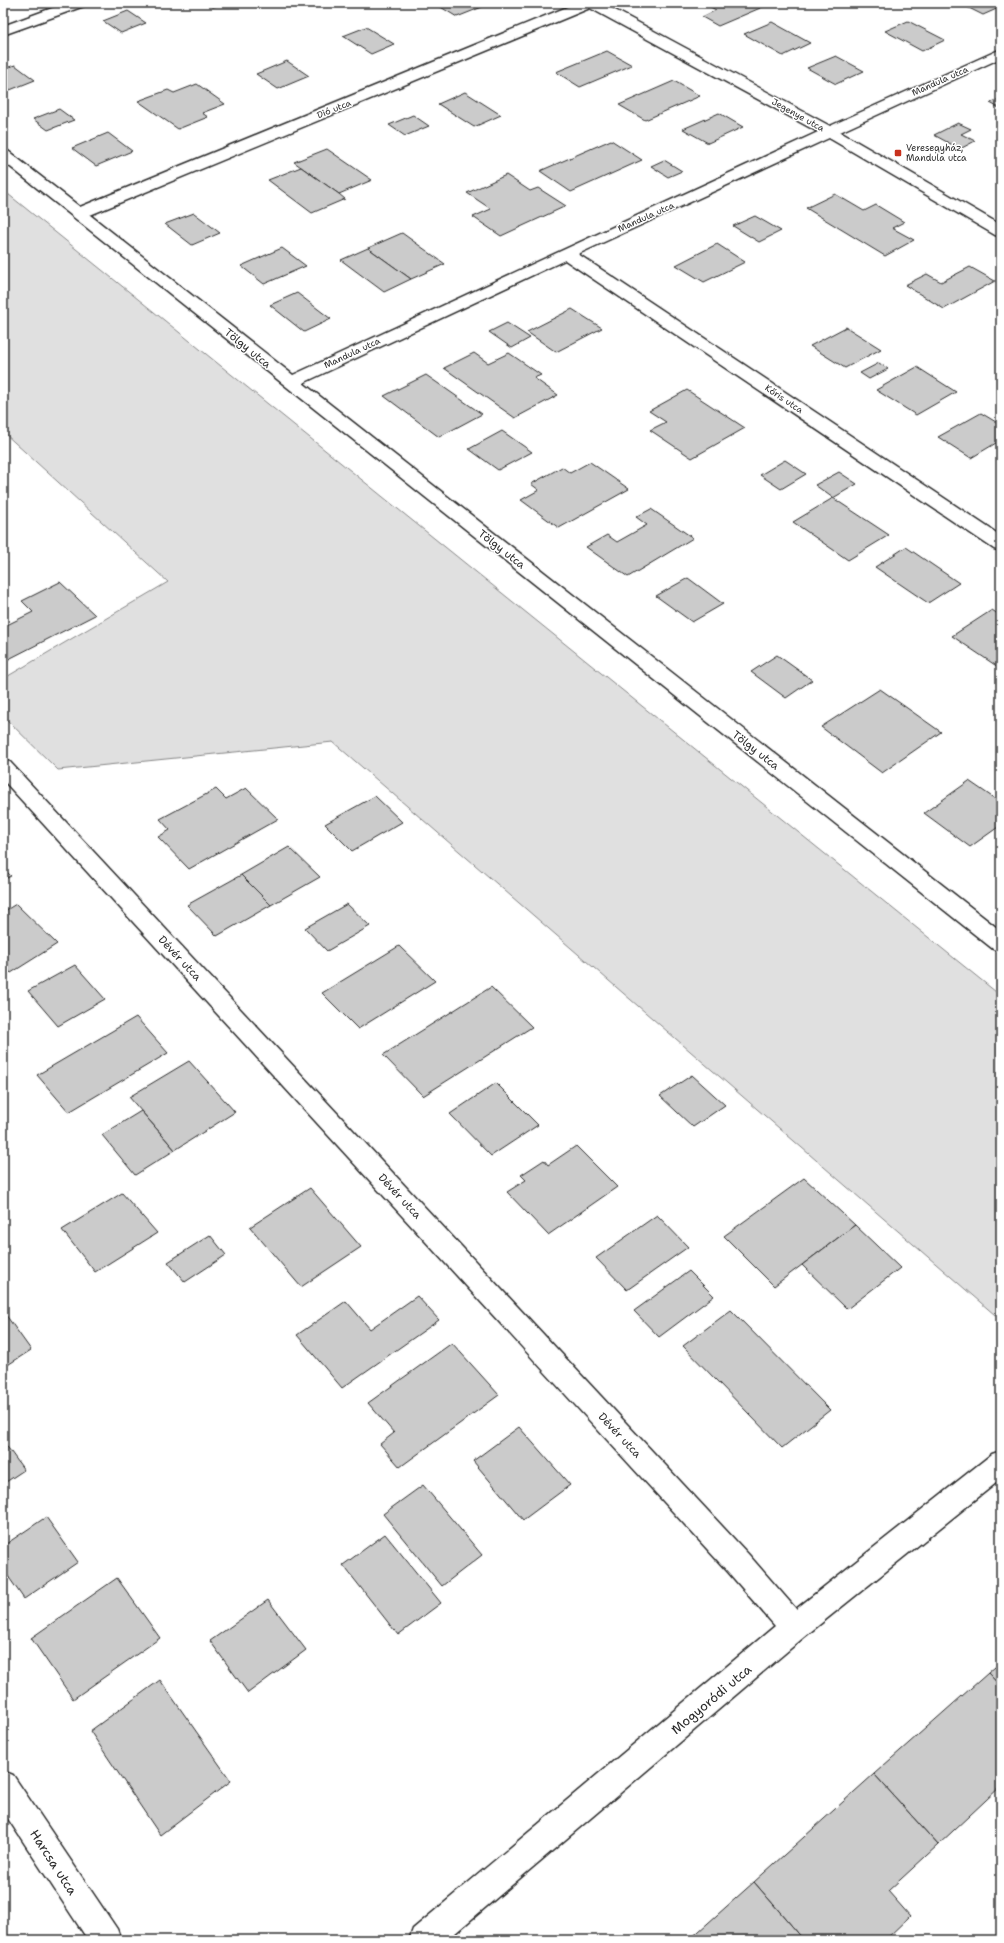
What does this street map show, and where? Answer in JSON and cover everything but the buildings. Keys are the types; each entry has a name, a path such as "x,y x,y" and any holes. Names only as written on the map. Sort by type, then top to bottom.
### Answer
{"street":[{"path":"3,31 79,3"},
{"name":"Jegenye utca","path":"590,3 829,132 1001,232"},
{"name":"Dió utca","path":"78,214 590,3"},
{"name":"Mandula utca","path":"291,382 566,253 1001,53"},
{"name":"Tölgy utca","path":"3,154 1001,943"},
{"name":"Kőris utca","path":"566,253 1001,545"},
{"name":"Dévér utca","path":"3,766 739,1564 794,1628"},
{"name":"Mogyoródi utca","path":"424,1940 794,1628 1001,1463"},
{"name":"Harcsa utca","path":"3,1785 106,1940"}],"shaded area":[{"path":"3,190 1001,996 1001,1310 995,1315 333,742 58,770 3,716 3,679 168,582 3,432"}],"place":[{"name":"Veresegyház, Mandula utca","path":"898,153"}]}
